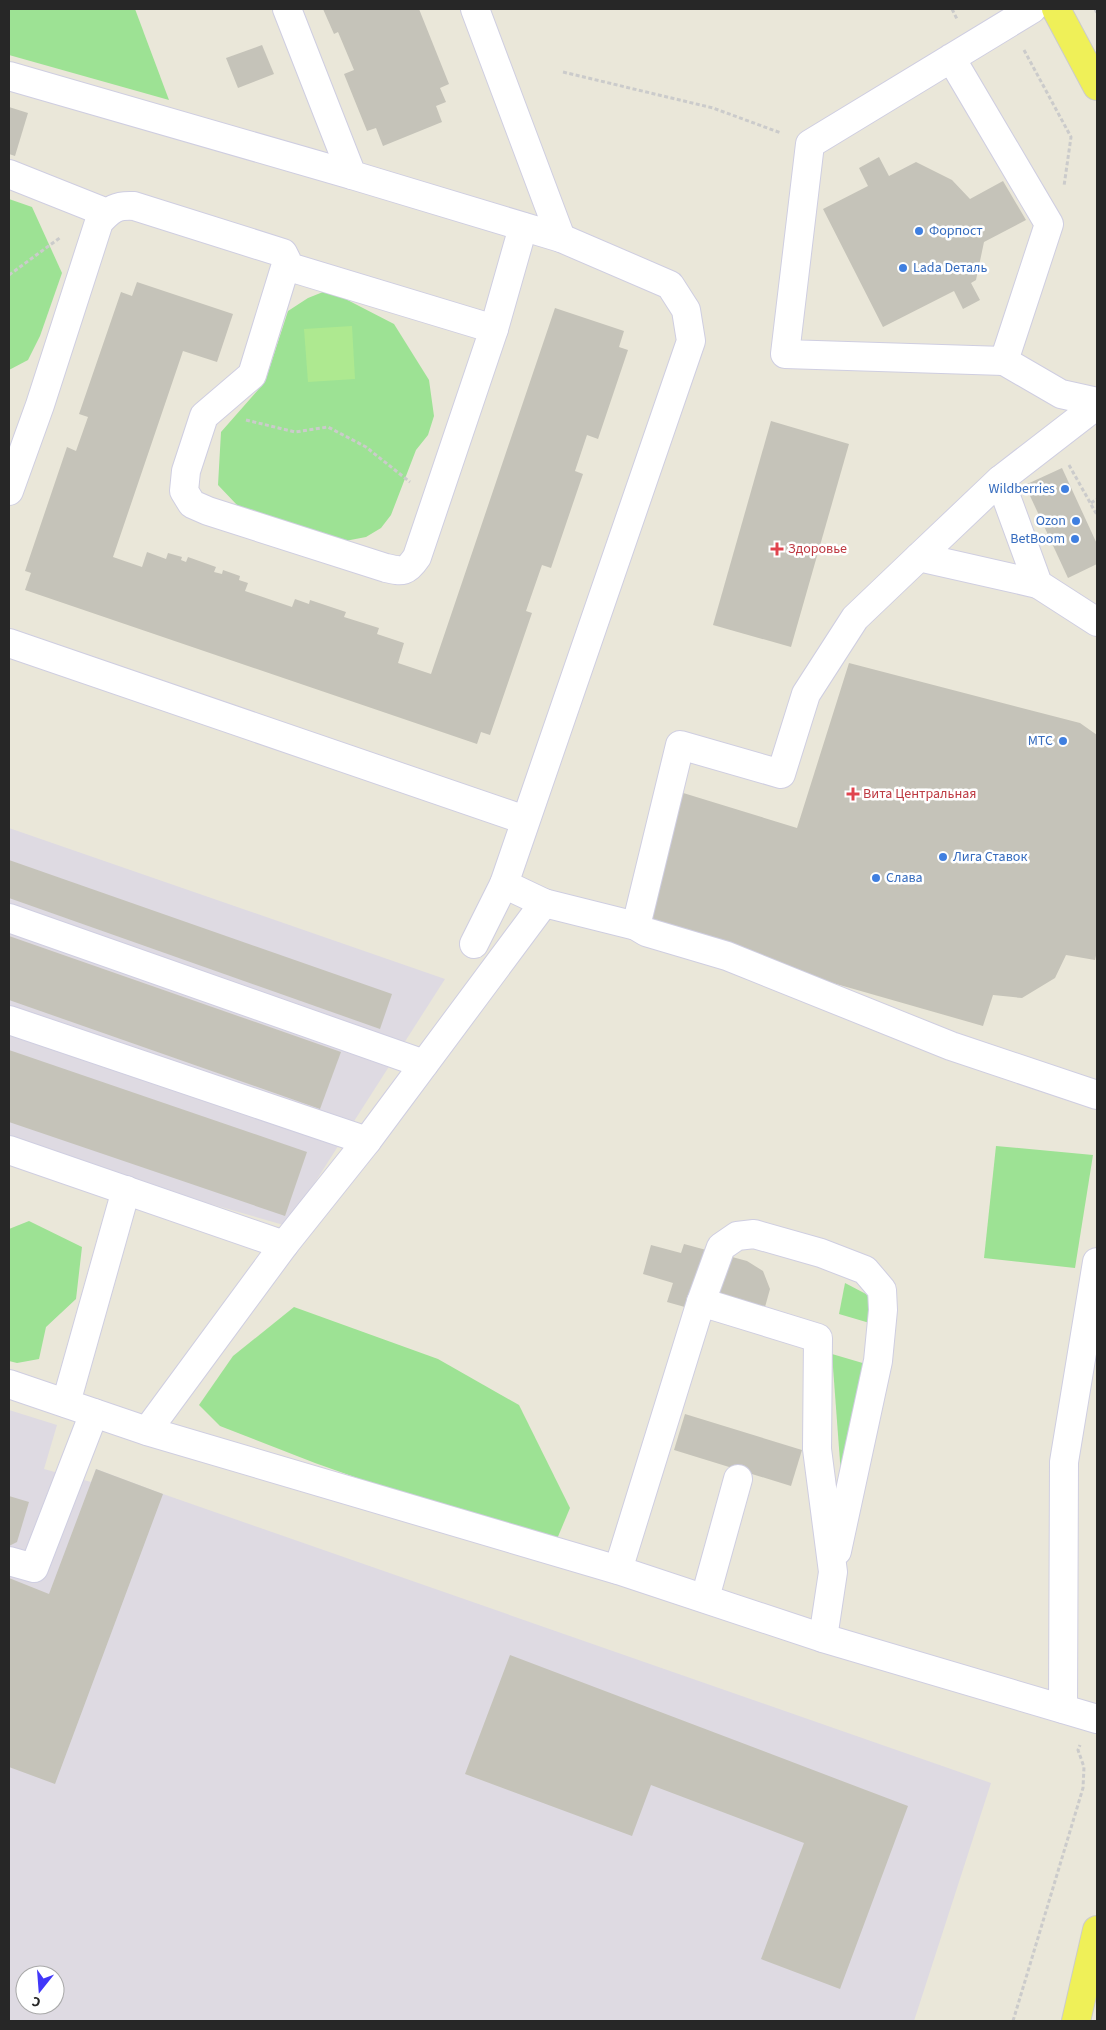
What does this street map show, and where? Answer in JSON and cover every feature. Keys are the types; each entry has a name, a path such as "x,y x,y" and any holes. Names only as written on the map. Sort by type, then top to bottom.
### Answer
{"main road":[{"path":"1056,9 1097,86"},
{"path":"1076,2021 1097,1930"}],"lane":[{"path":"287,9 352,175"},
{"path":"475,9 561,238"},
{"path":"1032,9 810,144 785,354 1004,361 1062,394 1097,403"},
{"path":"951,58 1049,224 1004,361"},
{"path":"9,76 352,175 561,238 670,285 686,310 691,341 504,884 474,944"},
{"path":"9,174 101,224"},
{"path":"9,491 101,224 121,205 134,206 283,253 287,260 252,376 204,416 186,471 184,491 192,504 386,568 402,571 411,567 418,557 494,329 524,227"},
{"path":"286,266 494,329"},
{"path":"636,926 680,745 781,774 806,694 855,618 1000,480 1097,403"},
{"path":"1000,480 1038,584"},
{"path":"919,557 1038,584 1094,616"},
{"path":"9,643 525,820"},
{"path":"504,884 544,903 636,926 646,932 727,956 951,1046 1097,1095"},
{"path":"147,1431 284,1245 367,1141 544,903"},
{"path":"9,918 424,1064"},
{"path":"9,1020 367,1141"},
{"path":"9,1150 284,1245"},
{"path":"66,1403 126,1190"},
{"path":"618,1570 701,1302 721,1247 737,1236 754,1234 820,1253 866,1270 882,1290 883,1310 878,1361 833,1572 823,1638"},
{"path":"9,1384 147,1431 618,1570 823,1638 1083,1715 1064,1462 1097,1262"},
{"path":"701,1302 818,1338 817,1450 833,1572"},
{"path":"9,1561 34,1568 94,1413"},
{"path":"705,1598 738,1480"}],"path":[{"path":"1095,9 1097,13"},
{"path":"563,72 713,108 810,144"},
{"path":"9,275 72,228 101,224"},
{"path":"219,403 235,418 295,432 328,427 366,447 436,503"},
{"path":"1091,503 1097,499"},
{"path":"1013,2021 1083,1788 1084,1767 1078,1750 1083,1715"}],"shaded area":[{"path":"9,828 445,979 287,1226 9,1146"},
{"path":"9,1410 57,1425 44,1469 91,1482 96,1469 991,1783 914,2021 9,2021"}],"green space":[{"path":"9,9 135,9 169,100 9,55"},
{"path":"9,199 32,207 62,273 40,336 28,360 9,370"},
{"path":"328,290 394,324 429,380 434,416 428,435 416,450 391,515 381,528 366,537 340,542 258,518 237,505 218,485 221,432 265,382 288,311 308,298"},
{"path":"352,326 355,379 308,382 304,329"},
{"path":"996,1146 1093,1155 1075,1268 984,1258"},
{"path":"29,1221 82,1247 76,1299 46,1327 39,1359 17,1363 9,1361 9,1229"},
{"path":"845,1283 866,1294 874,1306 873,1324 839,1314"},
{"path":"294,1307 438,1359 519,1405 570,1508 557,1539 476,1520 315,1463 220,1426 199,1405 233,1356"},
{"path":"832,1354 866,1364 841,1475"}],"building":[{"path":"323,9 419,9 449,84 440,88 446,102 436,106 442,122 383,146 376,128 367,131 344,74 354,70 338,32 334,34"},
{"path":"262,45 274,74 238,88 226,58"},
{"path":"9,107 28,113 15,156 9,154"},
{"name":"Форпост","path":"879,157 889,176 916,162 952,180 970,199 1003,181 1026,220 984,242 976,280 971,283 980,300 963,309 954,291 883,327 823,209 868,186 859,168"},
{"path":"137,282 233,314 217,362 183,351 113,557 142,567 147,552 166,559 168,553 182,557 181,560 186,562 188,557 216,567 214,572 222,574 223,570 240,576 239,580 248,583 245,591 292,607 295,599 309,604 310,600 346,612 344,617 379,628 377,634 404,643 398,663 431,674 555,308 624,331 619,347 628,350 598,439 587,435 575,471 583,474 551,568 542,565 526,611 532,613 490,735 481,732 477,744 25,590 31,573 25,571 67,447 76,451 88,417 79,414 121,292 132,296"},
{"name":"Здоровье","path":"771,421 849,444 791,647 713,625"},
{"path":"1062,468 1097,544 1097,564 1068,578 1025,485"},
{"name":"Слава","path":"849,663 1080,723 1097,735 1097,951 1095,960 1066,955 1055,978 1022,998 993,995 983,1026 641,928 680,792 797,828"},
{"path":"9,860 392,994 380,1029 9,898"},
{"path":"9,936 341,1052 320,1109 9,1000"},
{"path":"9,1050 307,1152 285,1216 9,1122"},
{"path":"684,1244 747,1261 763,1271 770,1289 765,1307 731,1320 667,1302 673,1283 643,1274 651,1245 681,1253"},
{"path":"685,1414 802,1450 791,1486 674,1450"},
{"path":"96,1469 163,1494 55,1784 9,1767 9,1578 49,1594"},
{"path":"9,1496 29,1502 17,1542 9,1546"},
{"path":"510,1655 908,1806 840,1989 761,1959 804,1843 651,1785 632,1836 465,1774"}],"place":[{"name":"Форпост","path":"919,231"},
{"name":"Lada Dеталь","path":"903,268"},
{"name":"Wildberries","path":"1065,489"},
{"name":"Ozon","path":"1076,521"},
{"name":"BetBoom","path":"1075,539"},
{"name":"Здоровье","path":"777,549"},
{"name":"МТС","path":"1063,741"},
{"name":"Вита Центральная","path":"853,794"},
{"name":"Лига Ставок","path":"943,857"},
{"name":"Слава","path":"876,878"}]}
